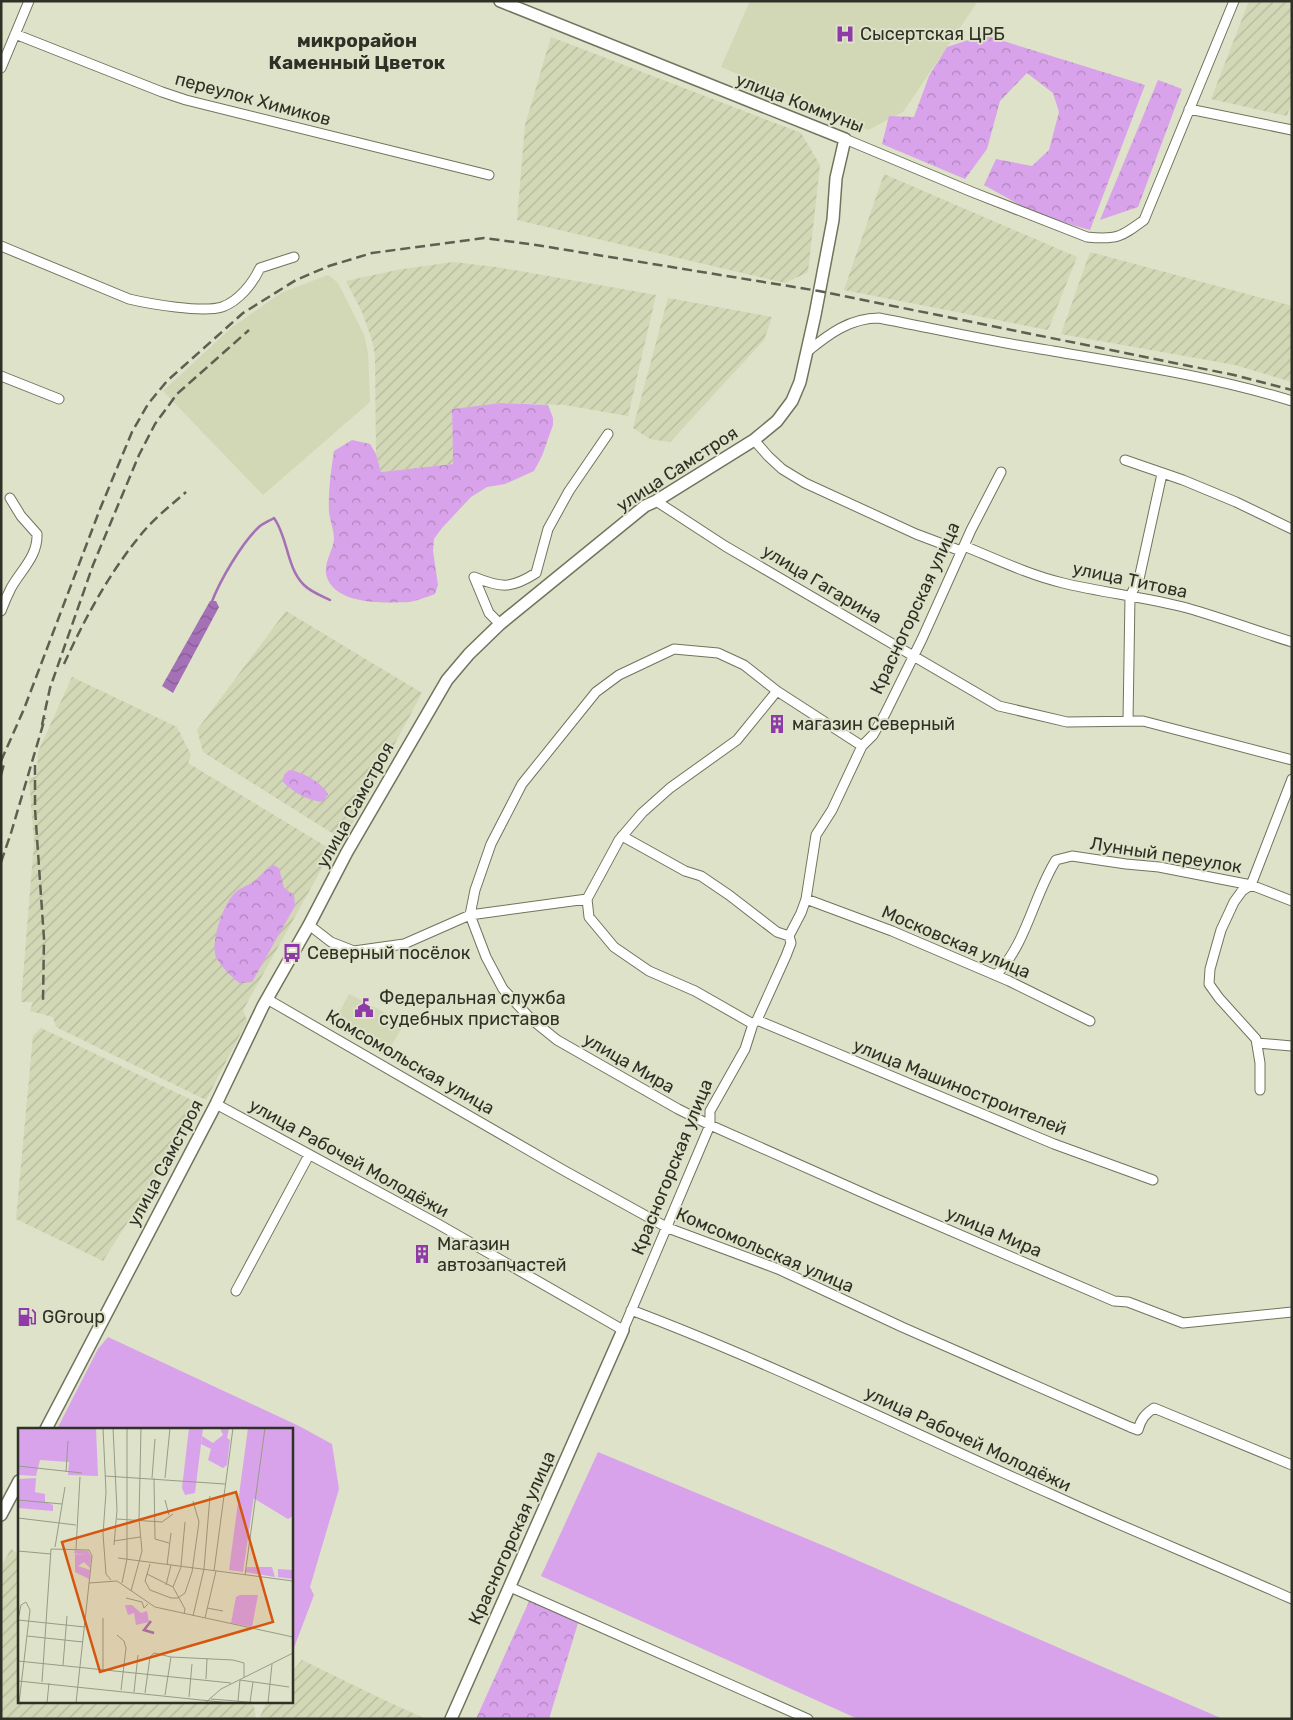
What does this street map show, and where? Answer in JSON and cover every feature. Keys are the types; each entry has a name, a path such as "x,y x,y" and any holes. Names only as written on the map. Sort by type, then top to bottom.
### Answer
{"street":[{"path":"1,68 29,1"},
{"name":"улица Коммуны","path":"500,1 1087,237 1105,239 1124,235 1144,220 1159,187 1189,109"},
{"path":"1234,1 1189,109 1292,130"},
{"name":"переулок Химиков","path":"15,34 186,100 489,175"},
{"name":"улица Самстроя","path":"47,1428 216,1104 267,999 309,925 347,852 447,680 469,654 500,624 645,506 754,440 777,421 792,401 800,382 808,352 833,220 836,178 845,139"},
{"path":"1,246 129,299 151,305 189,308 222,307 236,299 245,290 255,278 260,268 294,256"},
{"path":"808,352 834,330 868,318 879,318 1033,348 1136,364 1255,389 1292,400"},
{"path":"1,376 59,400"},
{"path":"500,624 489,613 474,577 501,586 523,581 536,573 548,529 569,491 608,434"},
{"name":"улица Титова","path":"754,440 782,469 805,483 916,534 1061,583 1148,599 1188,609 1292,642"},
{"path":"1125,460 1183,480 1236,502 1292,529"},
{"name":"Красногорская улица","path":"452,1719 668,1228 710,1125 710,1111 745,1049 754,1022 786,956 790,943 789,936 806,899 816,835 832,810 862,746 873,735 885,714 962,548 1001,472"},
{"path":"1128,722 1130,596 1139,579 1162,474"},
{"path":"1,611 37,544 37,534 8,498"},
{"name":"улица Гагарина","path":"656,501 725,546 999,706 1067,722 1143,721 1292,760"},
{"path":"470,915 475,890 491,844 522,784 596,692 619,675 674,649 718,653 744,665 778,691 862,746"},
{"path":"309,925 331,942 354,951 404,944 470,915 587,899 622,836 642,813 670,788 737,740 778,691"},
{"path":"1260,1090 1260,1063 1256,1039 1218,998 1210,984 1210,969 1221,930 1234,902 1242,891 1252,885 1292,779"},
{"path":"622,836 685,871 701,876 729,895 776,932 789,936"},
{"name":"Лунный переулок","path":"996,976 1008,963 1016,950 1048,873 1056,860 1072,856 1126,864 1159,866 1252,885"},
{"path":"1252,885 1292,900"},
{"name":"улица Машиностроителей","path":"587,899 589,917 614,947 649,971 695,991 754,1022 1054,1144 1153,1180"},
{"name":"Московская улица","path":"806,899 892,930 996,976 1090,1021"},
{"name":"улица Мира","path":"470,915 486,957 504,989 531,1019 557,1040 678,1109 710,1125 1114,1301 1128,1302 1183,1323 1292,1312"},
{"name":"Комсомольская улица","path":"267,999 563,1170 668,1228 778,1269 902,1327 1130,1427 1138,1430 1140,1421 1146,1413 1154,1408 1292,1465"},
{"path":"1257,1043 1292,1046"},
{"name":"улица Рабочей Молодёжи","path":"216,1104 438,1224 623,1330"},
{"path":"236,1291 309,1154"},
{"name":"улица Рабочей Молодёжи","path":"631,1310 731,1350 859,1406 1053,1496 1292,1599"},
{"path":"1,1515 18,1483"},
{"path":"510,1587 808,1719"}],"shaded area":[{"name":"Сысертская ЦРБ","path":"750,1 978,1 903,112 868,130 721,67"},
{"path":"1249,1 1292,1 1292,100 1287,116 1211,99"},
{"path":"551,37 801,133 820,165 808,272 785,283 517,220 525,125"},
{"path":"884,174 1077,257 1048,330 844,290"},
{"path":"1090,252 1292,306 1292,382 1235,365 1061,334"},
{"path":"453,262 496,267 656,295 628,416 565,405 501,403 452,409 453,464 381,472 376,454 375,355 362,312 346,281 397,270"},
{"path":"328,275 338,283 364,335 368,353 370,402 263,495 163,391 231,328 281,293"},
{"path":"668,298 772,317 764,340 670,442 650,439 633,428"},
{"path":"286,611 422,693 343,840 203,752 197,730"},
{"path":"72,677 177,727 191,755 188,763 332,850 243,1010 247,1021 206,1100 56,1027 53,1017 30,1011 33,1002 21,1002 34,843 29,778 37,776 38,752"},
{"path":"349,994 405,1023 386,1054 332,1026"},
{"path":"41,1028 202,1105 103,1261 16,1219 33,1036"},
{"path":"11,1549 18,1553 18,1702 248,1702 254,1706 256,1719 1,1719 1,1567"},
{"path":"302,1660 426,1719 259,1719 267,1702 292,1702 292,1672"}],"green space":[{"path":"984,35 1145,85 1090,230 1038,215 984,185 996,159 1032,166 1049,150 1059,112 1053,93 1027,73 1000,101 987,149 965,179 882,144 889,116 914,117 929,76 947,47"},
{"path":"1158,80 1182,89 1138,207 1100,220"},
{"path":"501,403 548,405 553,418 553,425 542,456 534,471 505,484 487,487 471,497 434,539 433,551 438,585 435,594 409,602 376,602 353,598 342,594 334,588 328,580 326,570 334,539 329,504 334,451 352,440 370,444 376,454 381,472 453,464 452,409"},
{"path":"289,770 305,775 321,786 328,794 323,802 311,800 301,795 283,782 284,775"},
{"path":"273,865 279,868 284,888 294,895 295,906 252,982 239,983 229,974 216,957 215,942 219,923 231,897"},
{"path":"108,1337 299,1426 332,1444 339,1489 310,1587 314,1595 292,1653 292,1428 58,1428 98,1349"},
{"path":"598,1452 829,1548 1223,1719 858,1719 541,1576"},
{"path":"531,1597 578,1623 549,1719 476,1719"}],"water":[{"path":"210,601 216,601 219,607 173,693 162,686"}],"waterway":[{"path":"211,604 225,574 246,542 260,526 274,518 279,526 290,561 298,578 310,590 330,600"}],"railway":[{"path":"1,761 24,709 100,509 132,432 148,404 167,381 243,313 296,280 329,266 372,253 484,238 536,245 819,291 1234,375 1292,390"},
{"path":"42,725 50,688 93,565 139,455 155,424 177,394 249,330"},
{"path":"64,664 97,598 117,567 139,537 161,513 186,492"},
{"path":"1,862 45,718"},
{"path":"1,775 4,764"},
{"path":"35,765 35,809 44,939 43,1000"}],"place":[{"name":"Сысертская ЦРБ","path":"845,34"},
{"name":"магазин Северный","path":"777,724"},
{"name":"Северный посёлок","path":"292,953"},
{"name":"Федеральная служба судебных приставов","path":"364,1008"},
{"name":"Магазин автозапчастей","path":"422,1254"},
{"name":"GGroup","path":"27,1317"}],"district":[{"name":"микрорайон Каменный Цветок","path":"357,51"}]}
